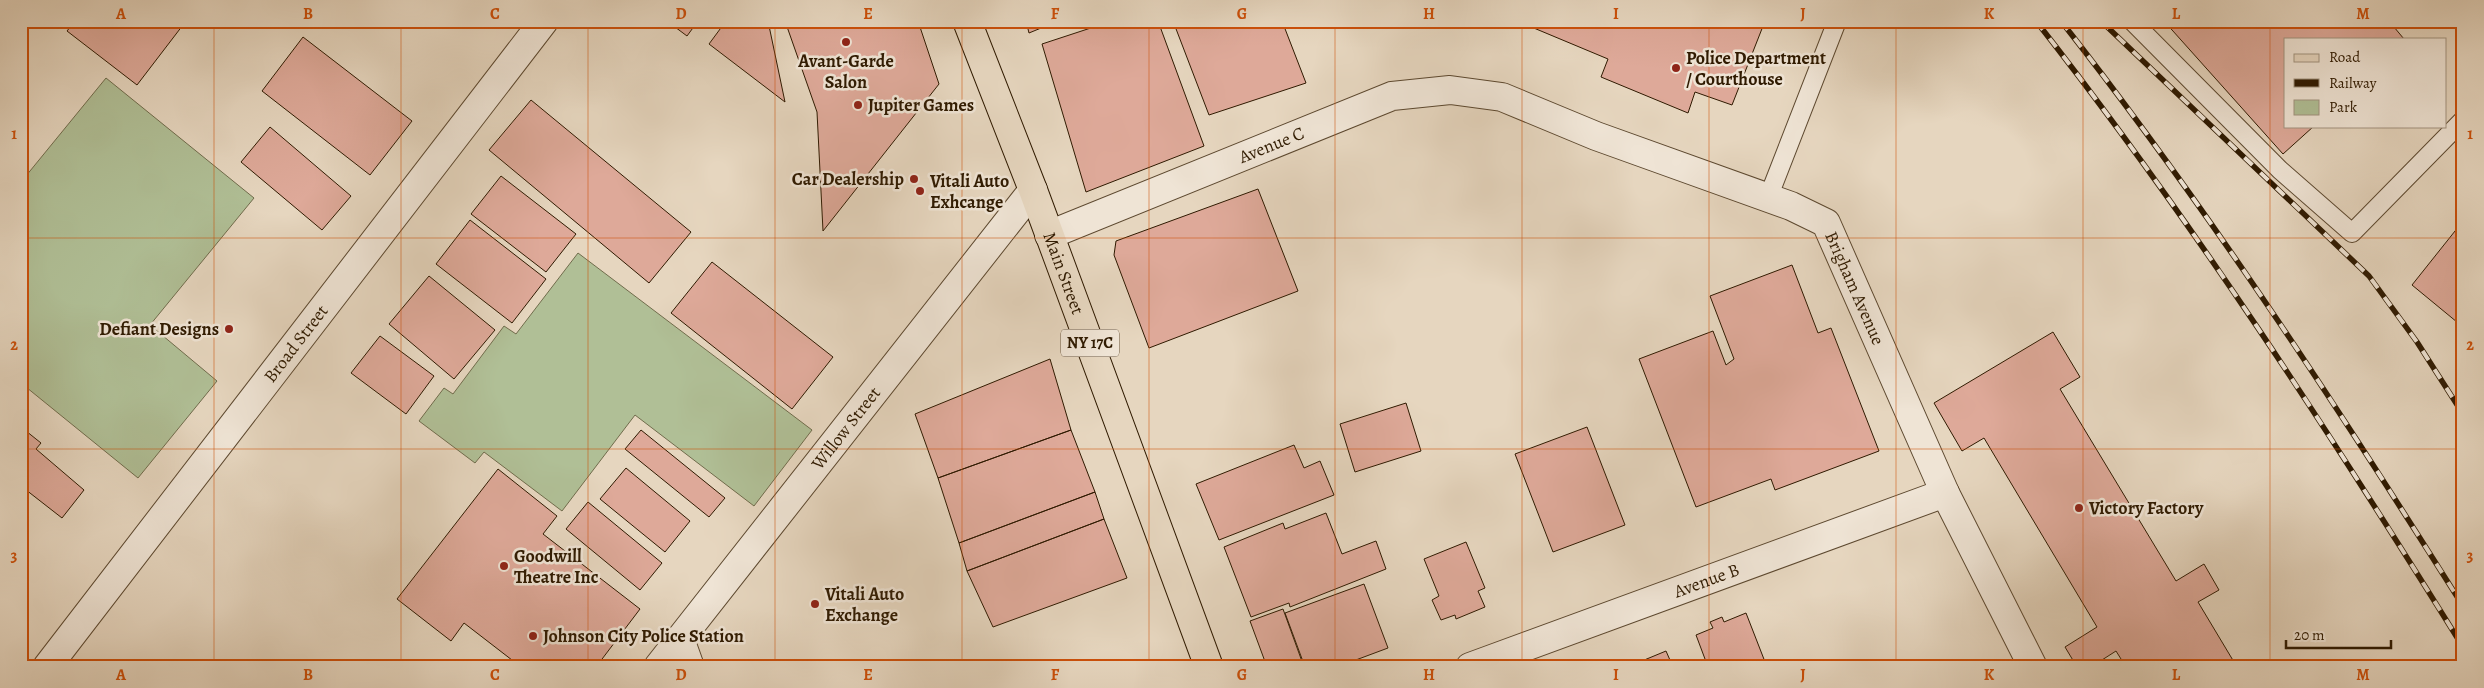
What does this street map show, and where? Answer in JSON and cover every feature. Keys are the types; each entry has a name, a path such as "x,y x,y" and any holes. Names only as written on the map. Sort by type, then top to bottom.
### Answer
{"main road":[{"name":"Main Street","path":"967,21 1033,190 1209,667"}],"street":[{"name":"Broad Street","path":"47,667 544,21"},
{"name":"Avenue C","path":"1049,235 1392,96 1450,90 1502,96"},
{"name":"Brigham Avenue","path":"1502,96 1596,136 1768,198 1826,223 1945,493 2034,667"},
{"name":"Willow Street","path":"658,667 1033,190"},
{"name":"Avenue B","path":"1470,667 1945,493"},
{"path":"680,639 690,667"}],"lane":[{"path":"1768,198 1837,21"},
{"path":"2132,21 2280,170 2352,232 2463,120"}],"green space":[{"path":"106,78 254,198 150,325 217,381 138,478 21,383 21,182"},
{"path":"578,253 812,430 754,506 635,415 562,511 484,452 475,463 419,421 444,388 453,394 504,326 516,334"}],"building":[{"path":"75,21 186,21 137,85 67,31"},
{"path":"667,21 698,21 687,36"},
{"path":"726,21 768,21 785,102 709,44"},
{"path":"785,21 918,21 939,84 823,231 817,112"},
{"path":"1026,21 1058,21 1029,33"},
{"path":"1112,21 1158,21 1204,146 1086,192 1042,44"},
{"path":"1173,21 1282,21 1306,83 1209,115"},
{"name":"Police Department / Courthouse","path":"1517,21 1765,21 1732,105 1695,92 1688,113 1601,77 1608,59"},
{"path":"2164,21 2389,21 2403,38 2284,38 2284,128 2312,128 2283,154"},
{"path":"303,37 412,121 370,175 262,91"},
{"path":"531,100 691,232 649,283 489,150"},
{"path":"270,127 351,196 322,230 241,162"},
{"path":"501,176 576,234 546,272 471,214"},
{"path":"1258,189 1298,291 1149,348 1114,255 1116,241"},
{"path":"470,220 546,279 512,323 436,264"},
{"path":"2463,221 2463,327 2412,285"},
{"path":"712,262 833,357 792,409 671,313"},
{"path":"1792,265 1818,333 1831,328 1879,451 1775,490 1771,479 1696,507 1639,359 1713,331 1726,365 1734,359 1710,296"},
{"path":"429,276 495,330 454,379 389,324"},
{"name":"Victory Factory","path":"2053,332 2080,377 2060,389 2176,581 2204,564 2219,590 2198,602 2237,667 2126,667 2116,651 2091,667 2077,667 2065,647 2097,627 1984,438 1962,451 1934,403"},
{"path":"380,336 434,376 406,414 351,373"},
{"path":"1050,359 1071,430 938,478 915,414"},
{"path":"1406,403 1421,451 1355,472 1340,424"},
{"path":"21,427 41,443 36,449 84,490 62,518 21,486"},
{"path":"1587,427 1625,525 1553,552 1515,454"},
{"path":"641,430 725,498 709,517 625,449"},
{"path":"1071,430 1095,492 959,543 938,478"},
{"path":"1294,445 1304,468 1320,461 1334,495 1219,540 1196,484"},
{"path":"626,468 690,521 665,552 600,499"},
{"name":"Goodwill Theatre Inc","path":"498,469 557,516 543,534 640,609 596,667 521,667 464,623 451,641 397,599"},
{"path":"1095,492 1104,519 967,571 959,543"},
{"path":"588,502 662,563 640,590 566,529"},
{"path":"1326,513 1342,554 1376,541 1386,569 1290,607 1289,603 1251,617 1224,547 1283,523 1285,529"},
{"path":"1104,519 1127,578 993,627 967,571"},
{"path":"1466,542 1485,588 1478,591 1485,607 1456,619 1455,615 1441,620 1432,600 1439,596 1424,559"},
{"path":"1364,584 1388,648 1337,667 1305,667 1285,613"},
{"path":"1283,609 1304,667 1267,667 1250,621"},
{"path":"1746,613 1767,667 1708,667 1696,635 1713,628 1710,622 1722,617 1724,622"},
{"path":"1666,651 1673,667 1639,667 1637,663"}],"railway":[{"path":"2036,21 2094,96 2205,250 2311,407 2463,647"},
{"path":"2061,21 2115,91 2219,235 2368,456 2463,606"},
{"path":"2101,21 2369,276 2417,342 2463,414"}],"place":[{"name":"Avant-Garde Salon","path":"846,42"},
{"name":"Police Department / Courthouse","path":"1676,68"},
{"name":"Jupiter Games","path":"858,105"},
{"name":"Car Dealership","path":"914,179"},
{"name":"Vitali Auto Exhcange","path":"920,191"},
{"name":"Defiant Designs","path":"229,329"},
{"name":"Victory Factory","path":"2079,508"},
{"name":"Goodwill Theatre Inc","path":"504,566"},
{"name":"Vitali Auto Exchange","path":"815,604"},
{"name":"Johnson City Police Station","path":"533,636"}]}
